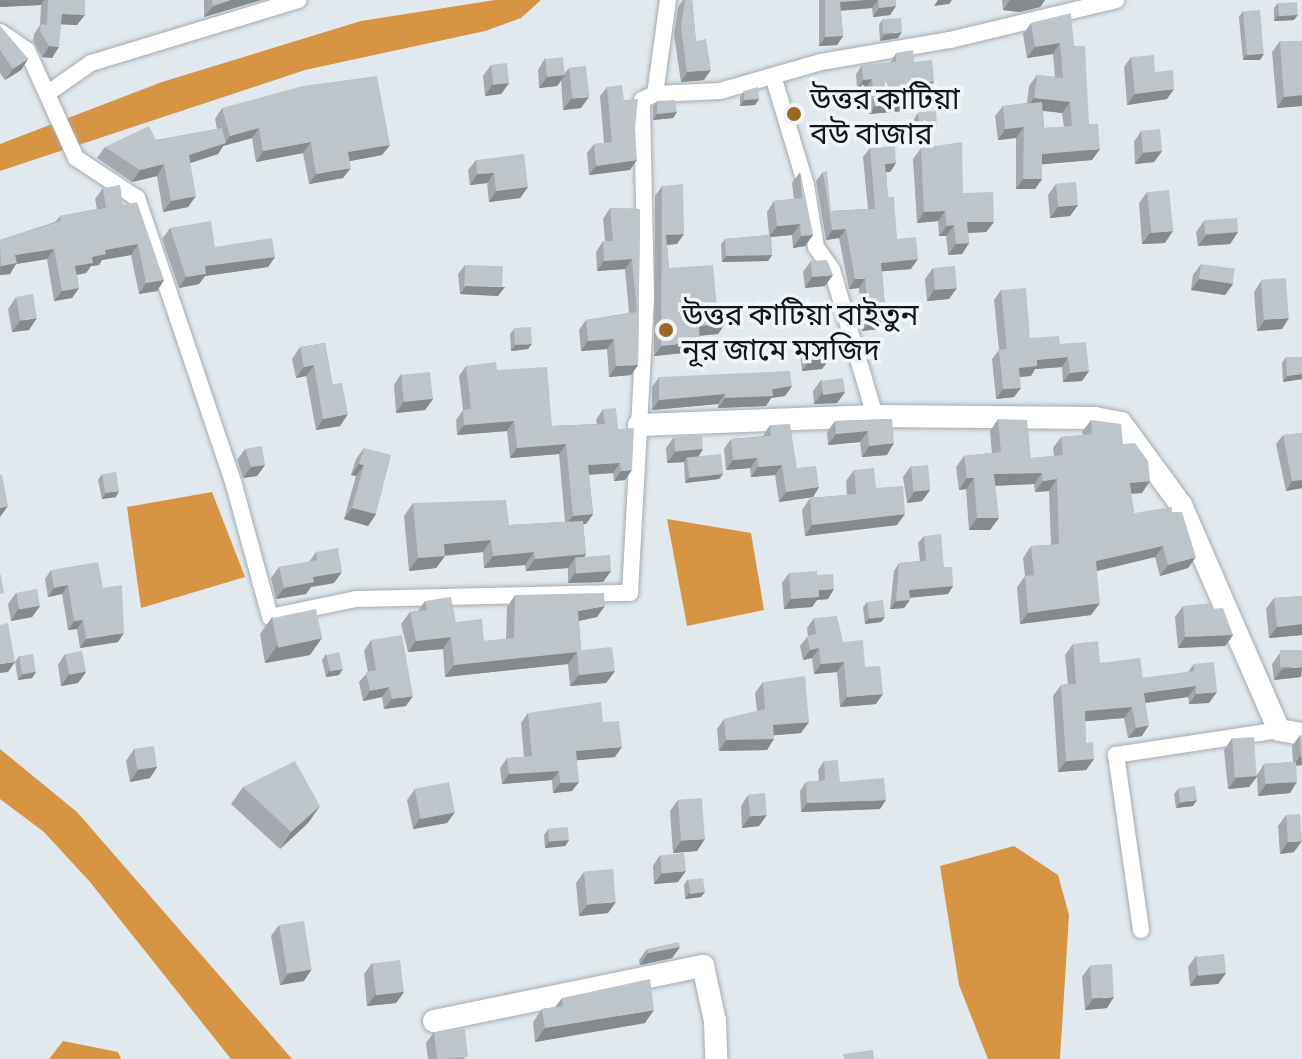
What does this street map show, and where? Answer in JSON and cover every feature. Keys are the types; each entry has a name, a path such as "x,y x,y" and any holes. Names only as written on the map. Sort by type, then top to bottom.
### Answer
{"street":[{"path":"48,93 91,63 299,0"},
{"path":"655,94 668,0"},
{"path":"0,32 27,50 76,158 137,198 234,485 270,617 356,599 630,593 646,298 642,100 655,94 720,91 773,76 1116,0"},
{"path":"773,76 806,185 816,247 832,270 875,416"},
{"path":"639,425 875,416 1095,418 1121,423 1181,505 1279,730"},
{"path":"1141,930 1116,755 1279,730 1302,734"},
{"path":"434,1021 703,966 715,1021 716,1059"}],"shaded area":[{"path":"495,0 541,0 521,18 485,31 305,70 0,171 0,144 162,82 361,21"},
{"path":"212,492 245,577 141,608 127,507"},
{"path":"667,519 751,533 764,610 687,626"},
{"path":"0,749 77,812 292,1059 231,1059 90,882 44,832 0,799"},
{"path":"1014,846 1058,875 1069,915 1060,1059 988,1059 959,985 940,866"},
{"path":"63,1041 118,1052 121,1059 49,1059"}],"building":[{"path":"48,0 85,0 85,15 62,14 59,47 49,46 40,31 41,24 47,25"},
{"path":"212,0 231,0 213,6"},
{"path":"685,0 692,0 696,41 706,39 711,70 687,72 681,26"},
{"path":"825,0 865,0 840,2 843,36 825,37"},
{"path":"878,0 896,0 896,6 879,8"},
{"path":"1297,2 1298,15 1279,16 1278,3"},
{"path":"1260,10 1264,54 1247,55 1243,11"},
{"path":"1071,13 1074,46 1085,46 1089,124 1098,124 1100,149 1042,154 1042,179 1023,179 1024,127 1005,129 1003,106 1042,102 1044,128 1072,126 1070,102 1034,98 1037,75 1063,78 1060,43 1035,47 1031,23"},
{"path":"901,18 902,32 883,33 882,19"},
{"path":"0,26 28,59 13,69 0,50"},
{"path":"1280,41 1302,41 1302,95 1284,97"},
{"path":"913,50 914,62 932,60 934,81 909,84 911,103 875,106 872,79 863,80 862,65 896,62 896,53"},
{"path":"1154,55 1155,72 1173,70 1174,89 1135,94 1131,57"},
{"path":"563,57 565,75 547,77 545,59"},
{"path":"507,63 509,83 493,85 491,65"},
{"path":"586,66 589,97 572,99 569,68"},
{"path":"377,76 390,145 348,152 351,168 316,174 311,142 263,151 259,128 230,136 222,108 303,86"},
{"path":"622,85 624,100 638,99 635,128 637,160 596,166 594,144 612,142 607,87"},
{"path":"758,87 759,99 744,100 744,91"},
{"path":"675,100 677,112 657,114 657,101"},
{"path":"936,111 937,125 919,126 918,112"},
{"path":"149,126 156,140 222,128 226,143 189,155 196,196 171,201 164,164 140,170 105,147"},
{"path":"1160,129 1162,151 1143,153 1141,131"},
{"path":"962,142 963,193 993,192 994,222 967,222 969,243 956,244 954,225 947,226 945,211 924,212 921,148"},
{"path":"895,146 896,163 885,164 888,197 894,197 897,239 916,237 918,259 881,263 886,320 869,321 865,279 855,279 846,229 832,230 823,172 827,171 831,211 875,209 870,148"},
{"path":"524,154 528,187 496,191 494,173 477,174 476,160"},
{"path":"800,172 813,235 801,236 800,224 777,226 774,201 802,198"},
{"path":"1076,182 1078,205 1058,207 1056,184"},
{"path":"683,184 684,234 666,235 669,268 713,265 717,307 724,306 725,324 699,326 700,342 661,346 662,186"},
{"path":"120,185 123,205 137,202 164,280 146,283 138,244 105,250 106,254 92,257 93,263 75,266 79,288 62,291 54,249 15,255 17,263 1,266 0,240 61,221 60,216 106,208 103,188"},
{"path":"1169,190 1173,231 1151,233 1147,192"},
{"path":"610,208 640,209 638,365 616,366 614,339 588,341 586,320 637,312 632,259 604,261 603,241 613,241"},
{"path":"1237,218 1238,232 1205,234 1204,220"},
{"path":"211,221 215,247 272,238 275,257 205,266 206,274 186,277 170,228"},
{"path":"770,235 772,255 726,256 725,239"},
{"path":"827,260 833,275 812,277 811,261"},
{"path":"1201,264 1235,269 1233,284 1199,279"},
{"path":"465,265 503,266 502,287 464,286"},
{"path":"955,266 957,288 935,290 933,268"},
{"path":"1286,278 1289,318 1264,320 1261,280"},
{"path":"1026,288 1030,338 1059,336 1060,344 1086,342 1089,371 1070,373 1068,357 1037,360 1037,366 1019,368 1021,388 1003,389 999,350 1007,349 1001,290"},
{"path":"33,294 37,318 20,320 16,297"},
{"path":"531,327 532,344 515,345 514,328"},
{"path":"828,338 830,358 810,360 808,340"},
{"path":"325,343 332,384 342,383 348,414 323,419 314,365 304,367 300,347"},
{"path":"1286,357 1302,357 1302,374 1287,376"},
{"path":"496,362 497,370 547,367 552,426 605,424 603,409 616,408 618,429 634,428 632,470 621,471 620,463 588,465 593,514 573,516 566,444 517,448 514,421 464,425 463,410 471,409 466,366"},
{"path":"790,371 792,386 772,389 773,396 725,398 725,394 659,400 659,377"},
{"path":"430,372 433,399 404,402 401,375"},
{"path":"843,378 845,392 823,395 821,381"},
{"path":"892,419 894,443 869,446 868,431 836,434 835,421"},
{"path":"998,419 1027,420 1031,458 1063,455 1061,437 1092,434 1091,420 1121,424 1123,444 1135,443 1148,461 1150,481 1130,483 1134,513 1172,507 1172,512 1182,512 1196,557 1168,565 1163,546 1096,561 1100,603 1028,613 1025,576 1034,575 1031,546 1059,544 1057,479 1043,481 1042,473 994,474 999,518 977,518 974,478 967,478 964,456 1001,452"},
{"path":"790,424 797,468 816,466 819,487 786,492 782,465 758,467 757,458 733,460 731,439 771,436 770,425"},
{"path":"1302,433 1302,480 1292,481 1283,435"},
{"path":"702,434 703,449 675,451 674,436"},
{"path":"262,446 265,465 251,467 245,449"},
{"path":"364,448 391,455 376,514 352,508 364,465 359,464"},
{"path":"721,454 723,474 689,477 687,458"},
{"path":"928,465 930,490 913,491 911,466"},
{"path":"874,468 876,488 903,486 905,514 812,525 810,498 856,494 854,470"},
{"path":"116,472 119,491 105,493 102,474"},
{"path":"0,475 8,506 0,508"},
{"path":"506,500 509,525 583,521 586,554 535,559 534,552 493,556 491,540 444,544 445,556 418,558 413,503"},
{"path":"941,534 944,567 952,567 953,586 909,590 910,600 896,601 899,563 926,561 924,536"},
{"path":"338,548 342,572 313,577 314,582 284,588 279,567 317,560 316,552"},
{"path":"610,555 611,571 576,573 575,557"},
{"path":"98,562 103,588 122,585 124,633 86,639 83,620 74,621 68,585 54,588 51,570"},
{"path":"817,571 817,575 833,574 834,589 819,590 819,597 791,599 789,573"},
{"path":"0,575 4,593 0,594"},
{"path":"37,589 40,606 19,609 16,593"},
{"path":"604,593 605,606 578,611 581,650 612,647 615,671 579,675 577,652 454,665 451,637 416,641 410,612 427,610 425,601 451,597 456,622 482,619 484,641 514,638 515,595"},
{"path":"1302,596 1302,624 1277,627 1274,598"},
{"path":"883,600 885,617 869,619 867,602"},
{"path":"1211,603 1212,609 1223,608 1233,635 1185,637 1183,606"},
{"path":"316,609 322,638 278,648 272,618"},
{"path":"837,616 843,642 863,640 865,667 880,666 883,694 847,697 844,662 821,664 819,648 810,650 807,636 816,634 814,618"},
{"path":"8,623 15,662 0,664 0,625"},
{"path":"402,635 413,696 392,699 389,687 370,691 366,672 376,670 371,640"},
{"path":"1098,641 1100,663 1140,658 1143,678 1194,671 1194,664 1214,662 1217,692 1196,694 1196,686 1144,693 1149,725 1136,728 1132,707 1085,711 1086,743 1093,742 1094,759 1066,761 1061,685 1076,684 1073,644"},
{"path":"1280,650 1302,650 1302,667 1280,667"},
{"path":"82,651 86,672 69,675 65,654"},
{"path":"339,652 343,669 330,671 326,655"},
{"path":"33,654 36,672 22,674 19,656"},
{"path":"805,676 809,722 773,725 774,739 726,740 724,719 765,709 763,682"},
{"path":"601,702 603,722 619,721 622,747 576,751 579,782 560,783 559,771 509,774 507,758 532,756 528,713"},
{"path":"1254,737 1257,776 1235,777 1232,739"},
{"path":"154,746 157,767 137,770 134,749"},
{"path":"838,760 840,782 884,778 886,800 807,803 806,782 825,780 824,761"},
{"path":"295,761 320,806 291,832 243,787"},
{"path":"1296,762 1297,782 1265,784 1264,764"},
{"path":"449,782 455,812 421,819 415,789"},
{"path":"1195,786 1197,800 1180,802 1178,788"},
{"path":"765,793 767,815 750,816 748,794"},
{"path":"702,798 705,839 681,841 678,800"},
{"path":"1300,814 1302,841 1288,842 1286,815"},
{"path":"568,827 569,840 549,841 548,828"},
{"path":"684,853 686,871 662,873 660,856"},
{"path":"613,869 616,902 587,904 584,872"},
{"path":"703,878 705,892 690,894 688,880"},
{"path":"304,921 312,969 287,973 279,925"},
{"path":"678,942 680,947 648,953 647,949"},
{"path":"1224,954 1226,973 1198,976 1196,957"},
{"path":"400,960 404,992 376,995 372,963"},
{"path":"1112,964 1114,997 1092,998 1090,965"},
{"path":"650,979 654,1010 545,1028 542,1009 563,1006 562,998"},
{"path":"465,1029 468,1057 437,1059 434,1032"},
{"path":"873,1050 874,1059 844,1059 843,1054"}],"place":[{"name":"উত্তর কাটিয়া বউ বাজার","path":"794,114"},
{"name":"উত্তর কাটিয়া বাইতুন নূর জামে মসজিদ","path":"666,330"}]}
